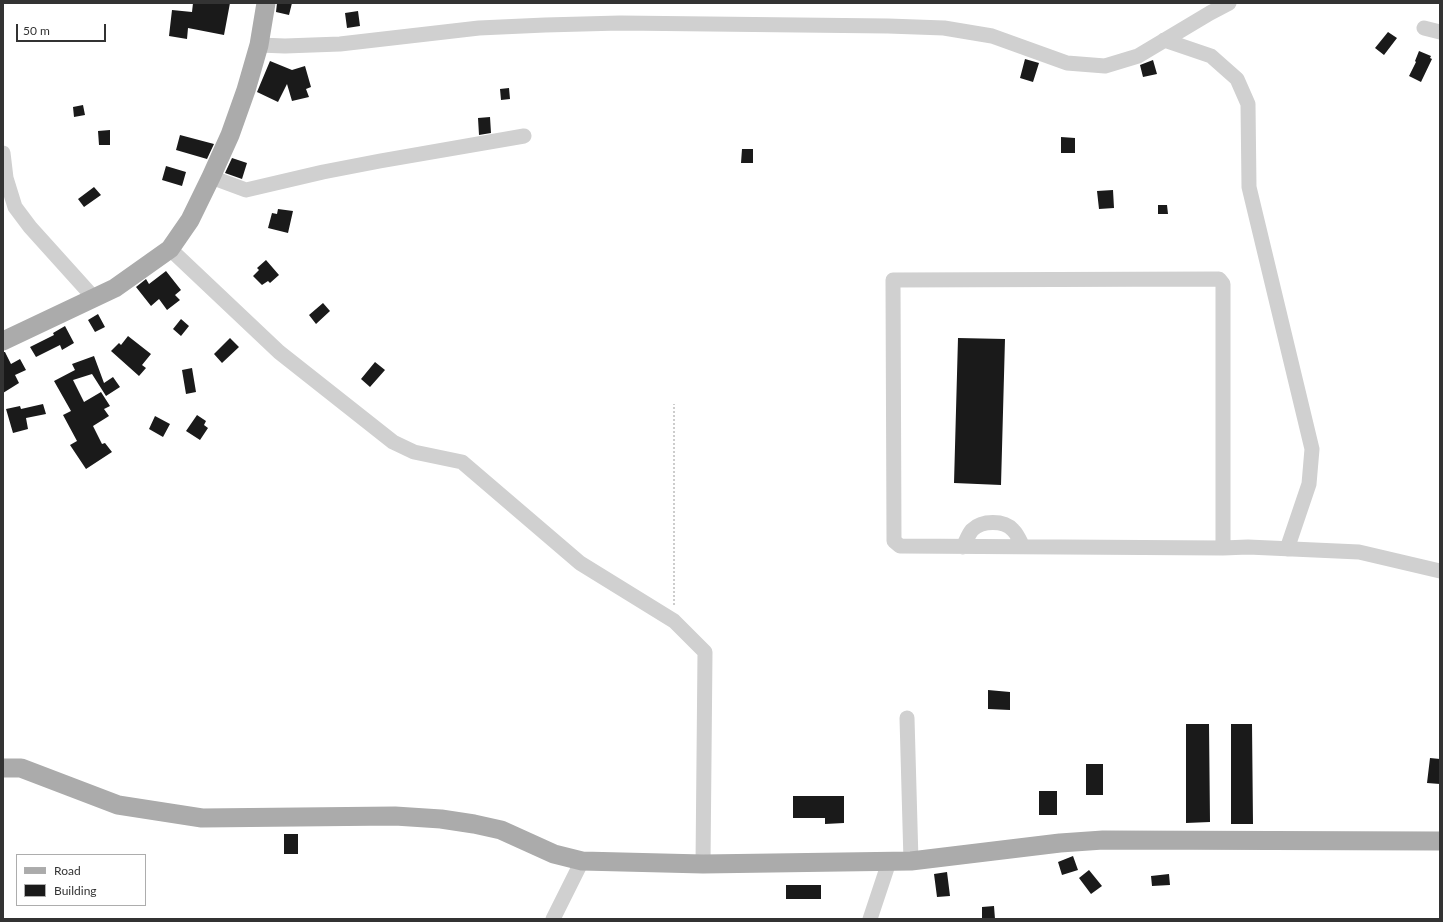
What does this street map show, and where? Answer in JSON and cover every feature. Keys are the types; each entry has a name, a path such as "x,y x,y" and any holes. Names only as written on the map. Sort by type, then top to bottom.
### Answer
{"main road":[{"path":"3,341 115,288 170,249 190,220 230,135 246,90 258,45 266,3"},
{"path":"3,768 21,768 118,805 202,818 395,816 441,819 474,824 501,830 554,854 582,861 703,864 889,862 911,861 1060,842 1103,840 1440,841"}],"street":[{"path":"258,45 285,46 340,44 479,28 620,23 888,26 944,28 985,35 1067,63 1105,66 1138,56 1229,3"},
{"path":"1424,28 1440,32"},
{"path":"1164,40 1211,56 1237,79 1248,104 1249,187 1312,449 1309,484 1287,549"},
{"path":"211,177 246,190 380,160 524,136"},
{"path":"3,153 6,178 15,207 30,227 94,298"},
{"path":"170,249 279,352 393,442 414,452 462,462 580,563 674,621 705,652 703,864"},
{"path":"1223,548 1223,284 1219,279 893,280 894,541 900,546 1223,548 1248,547 1360,552 1440,572"},
{"path":"963,547 973,529 980,524 992,522 1006,525 1013,530 1023,547"},
{"path":"907,718 911,861"},
{"path":"553,919 582,861"},
{"path":"870,919 889,862"}],"path":[{"path":"674,404 674,621"}],"building":[{"path":"193,3 230,3 224,35 188,28 187,39 169,36 172,10 192,12"},
{"path":"277,3 292,3 289,15 276,12"},
{"path":"358,11 360,26 347,28 345,13"},
{"path":"1388,32 1397,38 1384,55 1375,48"},
{"path":"1419,51 1431,56 1430,58 1432,59 1421,82 1409,76 1416,62 1415,61"},
{"path":"1025,59 1039,63 1033,82 1020,78"},
{"path":"1153,60 1157,74 1143,77 1140,65"},
{"path":"270,61 292,70 305,66 311,87 306,89 309,97 292,101 287,84 278,102 257,92"},
{"path":"509,88 510,99 501,100 500,89"},
{"path":"83,105 85,115 74,117 73,107"},
{"path":"490,117 491,133 479,135 478,118"},
{"path":"110,130 110,145 99,145 98,131"},
{"path":"180,135 214,144 207,159 176,150"},
{"path":"1061,137 1075,138 1075,153 1061,153"},
{"path":"742,149 753,149 753,163 741,163"},
{"path":"232,158 247,163 242,179 225,173"},
{"path":"166,166 186,172 182,186 162,180"},
{"path":"94,187 101,195 84,207 78,199"},
{"path":"1113,190 1114,208 1099,209 1097,191"},
{"path":"1158,205 1167,205 1168,214 1158,214"},
{"path":"278,209 293,211 288,233 268,228 272,213 277,214"},
{"path":"266,260 279,275 270,283 268,281 262,285 253,276 259,270 257,268"},
{"path":"166,271 181,290 175,295 180,300 167,310 159,299 151,306 136,287 146,279 149,284"},
{"path":"323,303 330,311 316,324 309,315"},
{"path":"98,314 105,327 95,332 88,320"},
{"path":"181,319 189,326 181,336 173,329"},
{"path":"65,326 74,343 62,350 60,345 36,357 30,347 54,335 53,333"},
{"path":"128,336 151,354 142,365 146,368 139,376 111,351 119,343 121,345"},
{"path":"230,338 239,347 222,363 214,354"},
{"path":"958,338 1005,339 1001,485 954,483"},
{"path":"3,352 5,352 11,364 20,359 26,370 15,375 19,383 3,393"},
{"path":"94,356 104,383 113,377 120,387 106,396 92,374 73,380 84,402 101,392 110,406 104,409 109,416 93,426 102,444 105,443 112,452 86,469 70,445 77,441 63,415 71,411 54,381 75,370 72,364"},
{"path":"375,362 385,370 370,387 361,379"},
{"path":"192,368 196,392 186,394 182,370"},
{"path":"43,404 46,414 26,418 28,429 13,433 6,409 20,406 21,409"},
{"path":"197,415 206,421 204,425 208,428 200,440 186,431"},
{"path":"155,416 170,424 163,437 149,429"},
{"path":"988,690 1010,692 1010,710 988,709"},
{"path":"1186,724 1209,724 1210,822 1186,823"},
{"path":"1231,724 1252,724 1253,824 1231,824"},
{"path":"1430,758 1440,759 1440,784 1427,783"},
{"path":"1086,764 1103,764 1103,795 1086,795"},
{"path":"1039,791 1057,791 1057,815 1039,815"},
{"path":"793,796 844,796 844,823 825,824 825,818 793,818"},
{"path":"284,834 298,834 298,854 284,854"},
{"path":"1073,856 1078,870 1062,875 1058,862"},
{"path":"1089,870 1102,886 1091,894 1079,878"},
{"path":"947,872 950,896 937,897 934,874"},
{"path":"1169,874 1170,885 1152,886 1151,876"},
{"path":"786,885 821,885 821,899 786,899"},
{"path":"994,906 995,919 982,919 982,907"}]}
